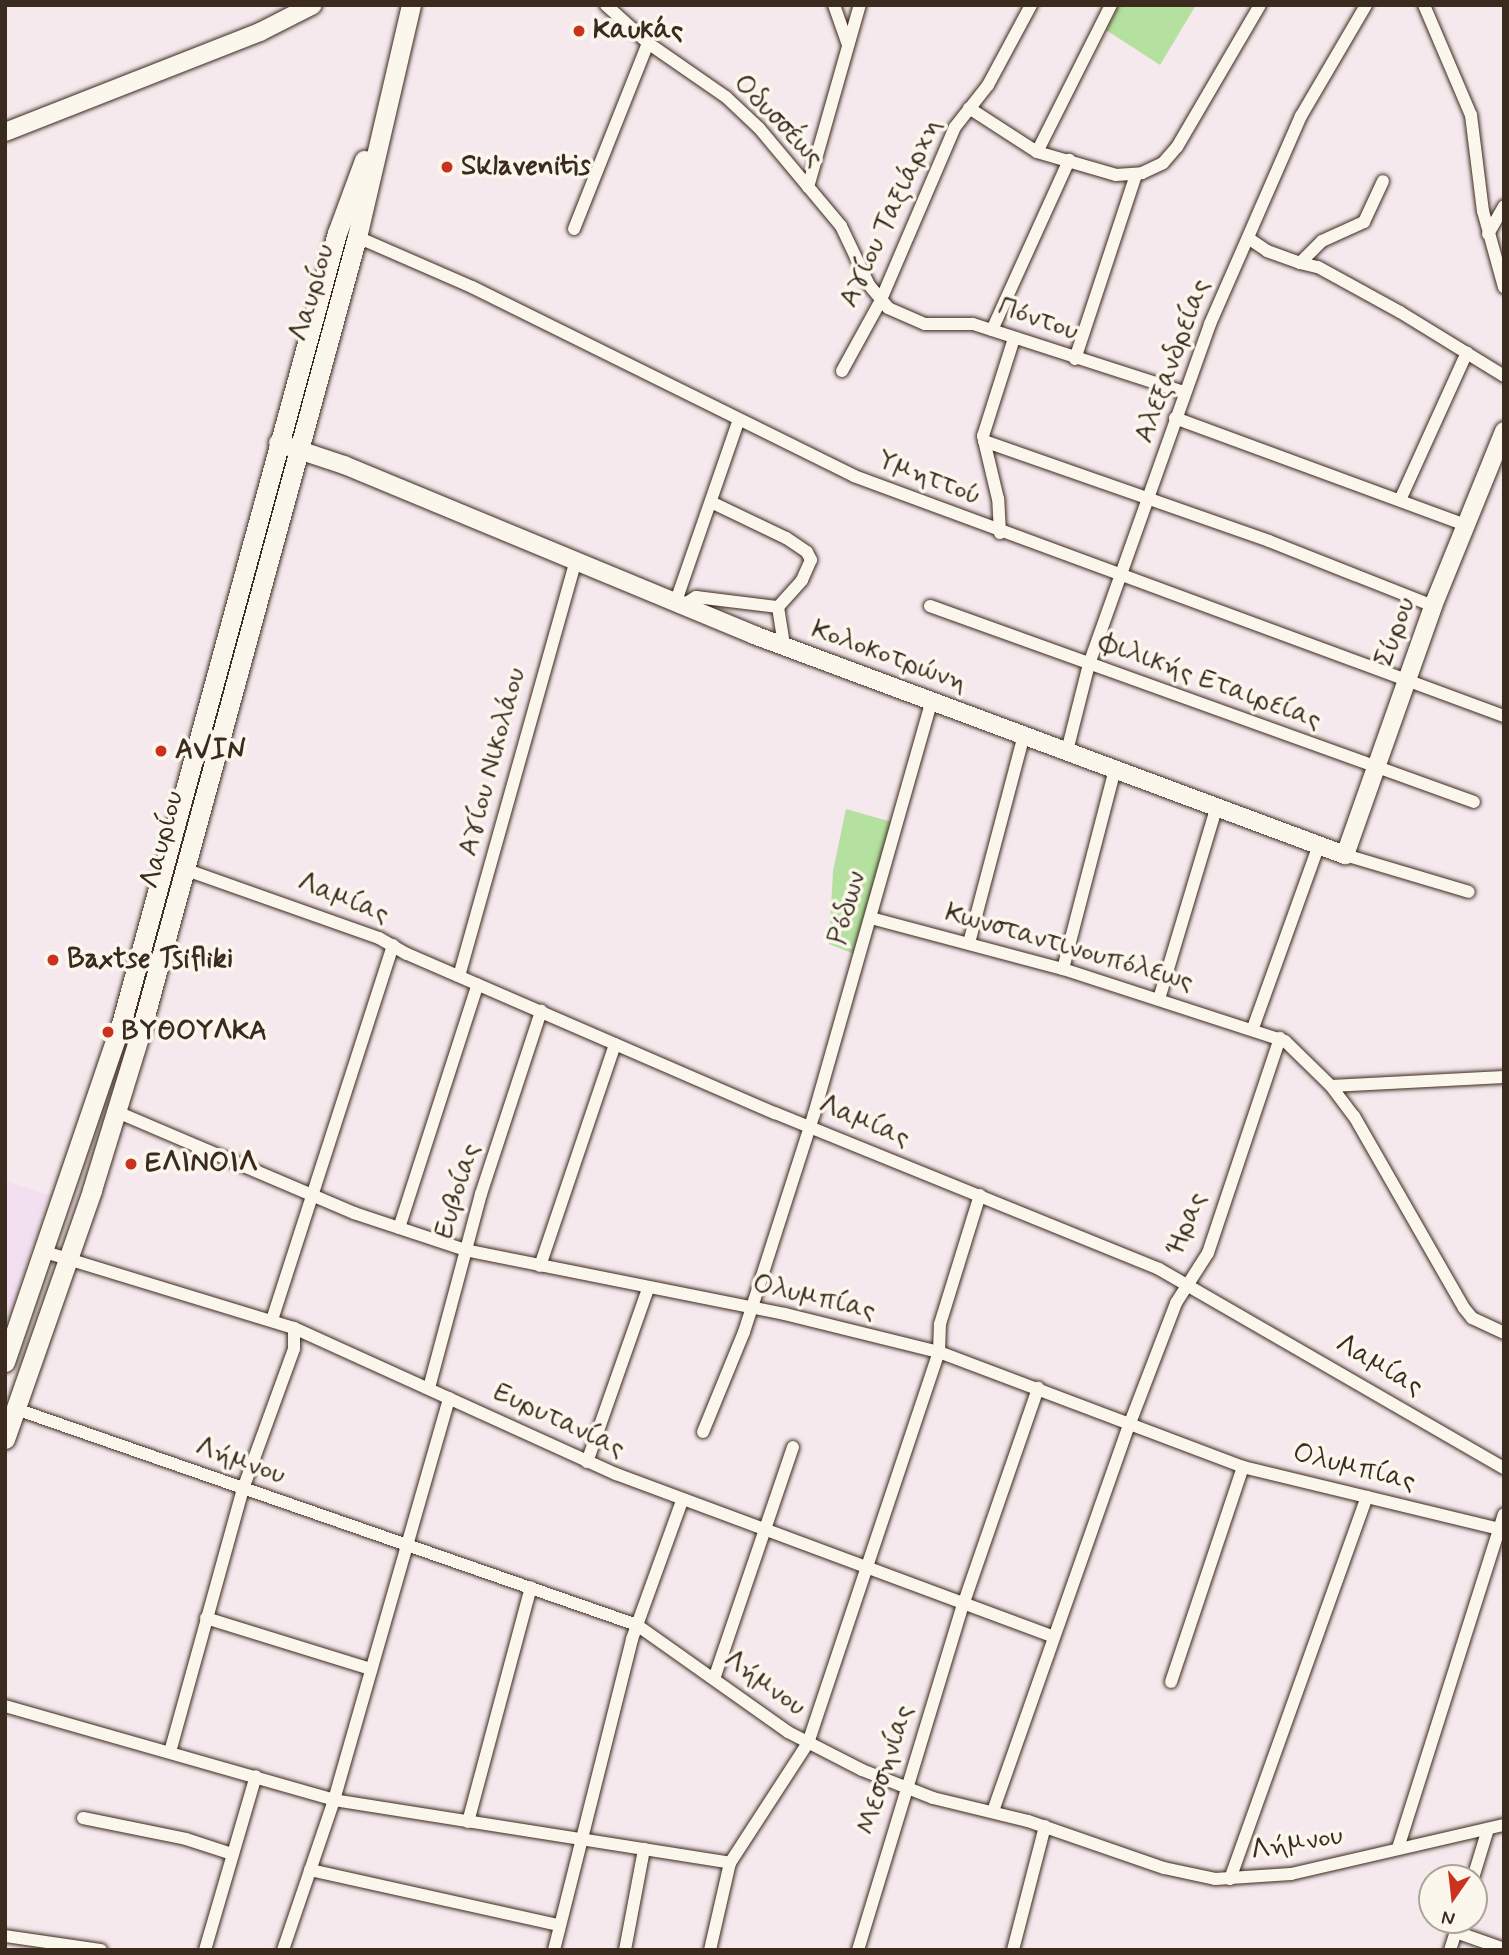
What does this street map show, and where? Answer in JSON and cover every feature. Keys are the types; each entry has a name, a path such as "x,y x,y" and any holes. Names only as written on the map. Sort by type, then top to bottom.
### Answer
{"main road":[{"name":"Λαυρίου","path":"5,1439 68,1261 115,1111 184,869 357,237 411,5"},
{"name":"Λαυρίου","path":"5,1362 45,1252 121,1024 337,233 391,86"}],"street":[{"path":"5,132 260,32 313,5"},
{"name":"Οδυσσέως","path":"606,5 648,43 726,97 808,187 852,244 880,302"},
{"path":"834,5 848,45"},
{"path":"808,187 860,5"},
{"name":"Αγίου Ταξιάρχη","path":"842,372 880,302 950,139 969,108 993,78 1031,5"},
{"path":"1037,152 1111,5"},
{"path":"969,108 1005,135 1037,152 1116,175 1136,176 1171,156 1260,5"},
{"name":"Αλεξανδρείας","path":"1067,751 1089,664 1149,500 1183,392 1301,116 1366,5"},
{"path":"1424,5 1473,122 1488,234 1504,287"},
{"path":"574,229 648,43"},
{"path":"992,330 1069,160"},
{"path":"1074,359 1136,176"},
{"path":"1300,263 1322,241 1364,222 1383,181"},
{"path":"1488,234 1504,206"},
{"name":"Υμηττού","path":"357,237 496,299 738,422 854,476 1000,533 1504,716"},
{"path":"1248,238 1268,251 1318,267 1504,376"},
{"name":"Πόντου","path":"880,302 920,323 962,321 1183,392"},
{"path":"1000,533 998,499 984,441 1014,338"},
{"path":"1399,500 1467,352"},
{"path":"1175,418 1463,524"},
{"path":"677,605 738,422"},
{"name":"Σύρου","path":"1345,855 1463,524 1504,431"},
{"path":"984,441 1269,541 1433,606"},
{"name":"Κολοκοτρώνη","path":"278,443 784,646 1345,855 1469,892"},
{"path":"711,502 807,552 811,560 802,580 778,607"},
{"name":"Αγίου Νικολάου","path":"460,976 575,562"},
{"path":"677,605 696,597 778,607"},
{"name":"Φιλικής Εταιρείας","path":"930,606 1475,802"},
{"path":"778,607 784,646"},
{"name":"Ρόδων","path":"703,1432 752,1308 809,1127 932,701"},
{"path":"969,943 1024,735"},
{"path":"1063,970 1115,770"},
{"path":"1160,999 1217,806"},
{"path":"1253,1028 1319,845"},
{"name":"Λαμίας","path":"184,869 298,907 393,945 809,1127 1159,1269 1504,1468"},
{"name":"Κωνσταντινουπόλεως","path":"871,918 1063,970 1280,1038"},
{"path":"272,1320 310,1195 393,945"},
{"path":"399,1228 478,984"},
{"name":"Ευβοίας","path":"429,1388 466,1250 541,1011"},
{"path":"1280,1038 1332,1086 1401,1193 1464,1308 1472,1318 1504,1333"},
{"name":"Ήρας","path":"993,1811 1130,1423 1186,1284 1208,1253 1280,1038"},
{"path":"540,1266 615,1044"},
{"path":"1332,1086 1504,1077"},
{"name":"Ολυμπίας","path":"115,1111 310,1195 466,1250 752,1308 939,1352 1243,1467 1501,1529"},
{"path":"710,1950 730,1863 807,1743 939,1352 940,1324 980,1195"},
{"name":"Ευρυτανίας","path":"45,1252 294,1328 587,1462 682,1501 1054,1637"},
{"path":"587,1462 648,1289"},
{"path":"170,1752 243,1489 293,1349 294,1328"},
{"name":"Μεσσηνίας","path":"858,1950 963,1605 1038,1388"},
{"path":"283,1950 334,1800 449,1398"},
{"name":"Λήμνου","path":"16,1409 636,1625 807,1743 905,1789 1045,1826 1164,1868 1230,1879 1291,1874 1504,1825"},
{"path":"714,1679 793,1447"},
{"path":"1171,1682 1243,1467"},
{"path":"1230,1879 1367,1497"},
{"path":"554,1950 636,1625 682,1501"},
{"path":"1398,1848 1504,1514"},
{"path":"468,1822 531,1587"},
{"path":"206,1618 371,1669"},
{"path":"5,1706 334,1800 730,1863"},
{"path":"205,1950 256,1776"},
{"path":"83,1818 186,1839 232,1854"},
{"path":"1013,1950 1045,1826"},
{"path":"1478,1864 1489,1829"},
{"path":"625,1950 644,1849"},
{"path":"310,1870 559,1925"},
{"path":"1474,1934 1504,1949"},
{"path":"5,1936 101,1950"}],"shaded area":[{"path":"5,1181 49,1195 5,1329"}],"green space":[{"path":"1119,5 1196,5 1160,65 1106,30"},
{"path":"846,809 892,822 854,954 829,944 833,871"}],"place":[{"name":"Καυκάς","path":"579,31"},
{"name":"Sklavenitis","path":"447,167"},
{"name":"AVIN","path":"161,751"},
{"name":"Baxtse Tsifliki","path":"53,960"},
{"name":"ΒΥΘΟΥΛΚΑ","path":"108,1032"},
{"name":"ΕΛΙΝΟΙΛ","path":"131,1164"}]}
